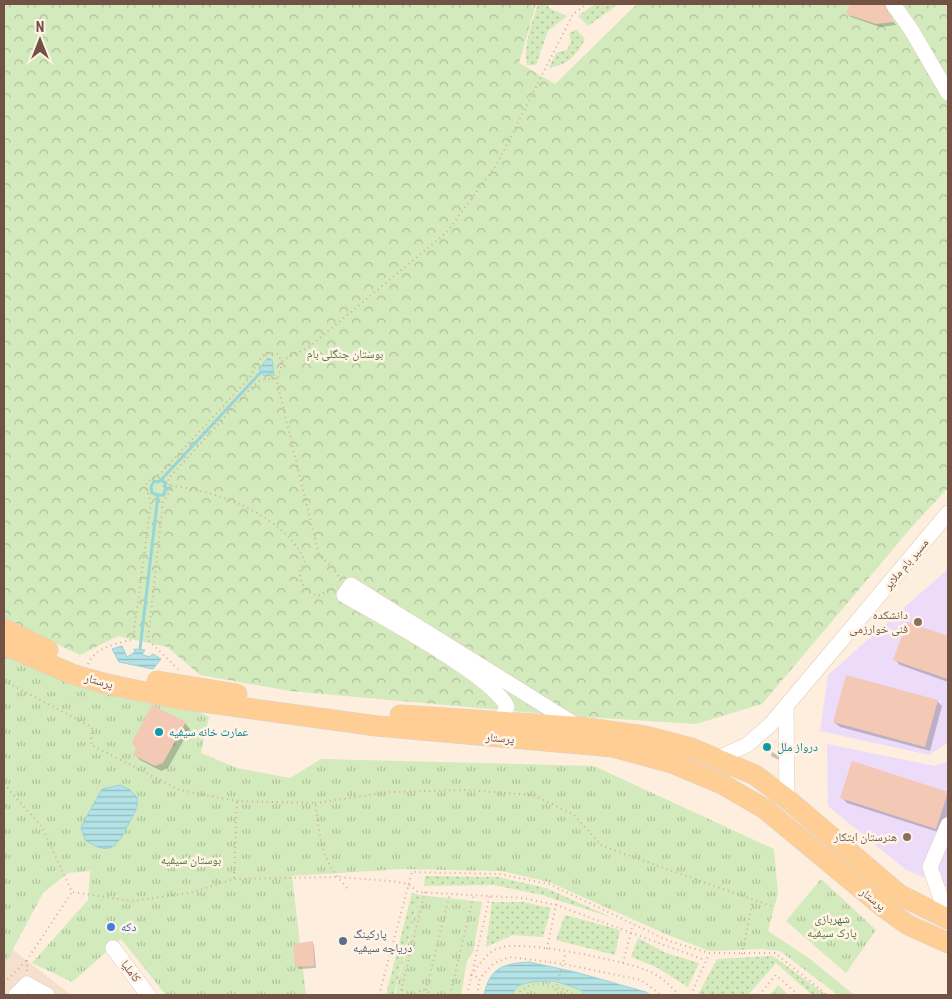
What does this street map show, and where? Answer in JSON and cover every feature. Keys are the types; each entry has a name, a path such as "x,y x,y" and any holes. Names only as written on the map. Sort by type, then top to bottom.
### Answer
{"main road":[{"name":"پرستار","path":"4,629 88,666 147,680 383,713 580,728 645,736 691,748 755,775 787,799 900,896 948,919"},
{"name":"پرستار","path":"4,645 72,674 107,684 174,698 427,732 614,747 672,763 722,784 765,809 882,907 908,925 948,943"}],"street":[{"path":"892,4 912,31 948,93"},
{"name":"مسیر بام ملایر","path":"718,758 747,744 786,707 948,513"},
{"path":"347,590 483,680 503,698 507,707 503,715 494,722"},
{"path":"347,590 580,728"},
{"path":"786,707 787,799"},
{"path":"948,825 930,867 948,919"},
{"name":"کاملیا","path":"113,948 148,995"},
{"path":"16,995 27,984 47,995"}],"path":[{"path":"282,361 309,347 447,232 498,164 573,14 587,4"},
{"path":"88,666 92,656 109,647 133,639 151,502 146,487 147,482 161,473 250,376 262,356 267,353 278,354 282,361 281,373 276,378 261,380 254,385 169,477 169,494 163,502 148,640 182,673 187,686"},
{"path":"276,378 319,555 333,568 347,590"},
{"path":"170,486 188,487 225,498 262,517 298,545 304,561 299,568 299,577 309,592 318,596 330,589 347,590"},
{"path":"4,681 92,727 91,744 180,790 237,801 316,803 390,792 467,790 532,795 573,814 602,846 774,907"},
{"path":"4,784 42,827 72,892"},
{"path":"234,879 237,801"},
{"path":"316,803 322,851 347,888"},
{"path":"379,995 412,872 499,874 549,884 669,941 709,954 775,953 827,995"},
{"path":"72,892 132,901 190,893 234,879 338,877 391,880 408,884 418,892 523,898 556,905 705,960"},
{"path":"546,949 559,889"},
{"path":"4,983 27,960 72,892"},
{"path":"400,995 425,892"},
{"path":"426,990 450,893"},
{"path":"450,995 474,894"},
{"path":"467,995 490,895"},
{"path":"742,954 753,900"},
{"path":"623,963 633,924"},
{"path":"471,975 491,952 502,947 546,949 623,963 647,970 663,979 679,995"},
{"path":"554,995 566,952"},
{"path":"691,995 709,954"},
{"path":"477,995 480,978 494,963 510,957 641,980 660,995"},
{"path":"27,960 27,984"},
{"path":"471,975 480,978"},
{"path":"759,995 776,975 798,995"},
{"path":"516,995 520,991 537,984 572,991 576,995"},
{"path":"401,990 416,995 420,990 426,990"},
{"path":"426,990 430,995"}],"shaded area":[{"name":"دانشکده فنی خوارزمی","path":"948,569 948,743 929,755 820,731 828,675"},
{"name":"هنرستان ابتکار","path":"827,744 935,766 948,761 948,888 905,869 828,806"},
{"path":"4,943 71,995 4,995"}],"green space":[{"name":"بوستان جنگلی بام","path":"4,4 536,4 519,63 555,84 637,4 948,4 948,488 916,522 762,704 696,724 569,716 290,691 200,675 167,647 118,636 80,655 4,619"},
{"path":"538,4 548,4 549,8 567,16 548,31 536,65 527,65 527,42"},
{"path":"595,4 619,4 588,26 578,16"},
{"path":"576,29 585,39 579,50 571,59 561,65 549,68 556,53 567,50 571,41 569,34"},
{"name":"بوستان سیفیه","path":"4,655 196,710 209,717 201,753 237,768 290,778 321,759 594,766 774,849 778,893 768,931 810,959 854,995 838,995 780,951 761,949 709,951 668,935 549,882 501,871 400,869 292,876 306,995 166,995 121,939 72,982 32,963 88,900 90,871 68,873 43,893 4,966"},
{"path":"425,876 498,877 546,888 613,918 542,895 494,885 424,886"},
{"name":"شهربازی پارک سیفیه","path":"821,879 876,930 846,973 786,921"},
{"path":"412,893 420,895 394,995 386,995"},
{"path":"420,895 482,902 473,952 467,961 461,995 395,995"},
{"path":"492,902 523,902 551,908 543,937 513,935 486,947"},
{"path":"565,915 620,930 615,955 556,940"},
{"path":"638,938 666,953 699,963 688,987 656,967 631,957"},
{"path":"773,956 826,995 812,995 776,963 748,995 698,995 717,959"},
{"path":"534,980 569,985 582,991 584,995 511,995 518,986"},
{"path":"778,985 788,995 770,995"}],"water":[{"path":"268,358 272,360 274,376 271,373 264,376 259,369"},
{"path":"122,646 127,657 135,652 134,649 145,650 142,654 149,657 153,654 161,659 153,669 119,662 112,649"},
{"path":"120,785 129,789 137,797 137,807 117,843 107,848 101,848 85,840 81,827 102,789"},
{"path":"529,962 575,972 646,992 650,995 584,995 582,991 567,985 542,981 518,986 511,995 484,995 490,978 499,969 512,964"}],"building":[{"path":"850,4 884,4 894,22 876,24 846,14"},
{"path":"907,622 948,636 948,679 893,660"},
{"path":"846,675 938,700 925,747 833,722"},
{"name":"عمارت خانه سیفیه","path":"152,705 186,722 163,763 155,766 133,755 136,749 132,742"},
{"path":"852,761 948,792 936,829 840,798"},
{"path":"313,941 314,966 295,967 293,944"}],"waterway":[{"path":"161,480 261,372"},
{"path":"140,649 158,495 164,495 165,490 168,489 164,486 166,483 161,480 158,482 154,481 151,487 152,493 158,495"}],"place":[{"name":"دانشکده فنی خوارزمی","path":"918,622"},
{"name":"عمارت خانه سیفیه","path":"159,732"},
{"name":"درواز ملل","path":"767,747"},
{"name":"هنرستان ابتکار","path":"907,837"},
{"name":"دکه","path":"111,927"},
{"name":"پارکینگ دریاچه سیفیه","path":"343,941"}]}
